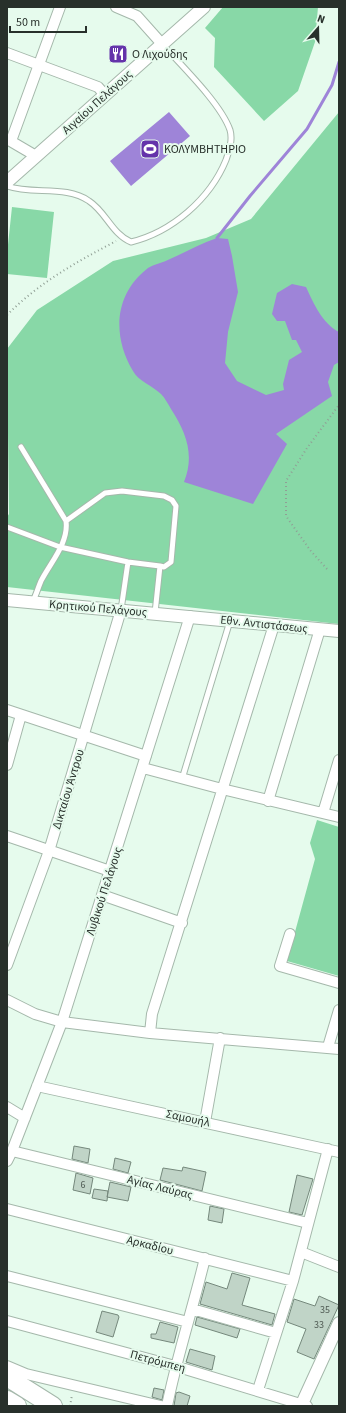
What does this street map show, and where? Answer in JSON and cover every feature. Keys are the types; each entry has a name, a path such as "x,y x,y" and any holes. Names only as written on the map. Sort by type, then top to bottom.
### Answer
{"highway":[{"path":"7,1377 53,1406"},
{"path":"7,1400 17,1406"}],"street":[{"path":"36,156 9,140 39,66 60,7"},
{"path":"116,7 140,12 162,44"},
{"name":"Αιγαίου Πελάγους","path":"7,182 204,7"},
{"path":"7,53 98,87 106,94"},
{"name":"Κρητικού Πελάγους","path":"8,603 32,602 190,616"},
{"name":"Δικταίου Άντρου","path":"7,965 49,851 121,610"},
{"name":"Εθν. Αντιστάσεως","path":"190,616 339,631"},
{"name":"Λυβικού Πελάγους","path":"7,1161 62,1022 190,616"},
{"path":"150,1034 152,1014 182,923 222,789 274,625"},
{"path":"268,801 320,629"},
{"path":"7,710 146,756"},
{"path":"7,765 21,715"},
{"path":"323,813 339,760"},
{"path":"143,768 268,801 339,817"},
{"path":"7,836 110,871"},
{"path":"102,895 182,923"},
{"path":"290,934 280,966 339,983"},
{"path":"7,1000 34,1014 62,1022 150,1034 339,1048"},
{"path":"328,1047 339,1010"},
{"path":"205,1122 220,1038"},
{"name":"Σαμουήλ","path":"37,1086 339,1152"},
{"path":"7,1107 25,1118"},
{"path":"258,1390 293,1281 328,1149"},
{"name":"Αγίας Λαύρας","path":"12,1151 308,1223"},
{"name":"Αρκαδίου","path":"7,1209 293,1281"},
{"path":"301,1252 339,1267"},
{"path":"167,1406 175,1366 205,1258"},
{"path":"7,1276 188,1322"},
{"path":"192,1309 276,1334"},
{"name":"Πετρόμπεη","path":"7,1321 175,1366 304,1405"},
{"path":"304,1405 339,1323"},
{"path":"7,1366 26,1374 162,1406"}],"lane":[{"path":"7,186 22,190 65,193 79,196 89,201 97,208 122,238 131,242 163,230 175,222 205,195 222,168 229,152 231,138 226,122 202,87 162,44"},
{"path":"21,447 66,521 67,527 60,547 32,602"},
{"path":"7,528 60,547 128,562 164,567 171,562 176,506 172,500 164,496 122,491 105,493 66,521"},
{"path":"121,610 128,562"},
{"path":"155,613 160,566"},
{"path":"182,779 230,620"}],"path":[{"path":"7,315 32,292 56,274 122,238"},
{"path":"327,569 310,550 286,516 286,481 307,448 339,405"}],"green space":[{"path":"223,7 318,7 315,42 298,91 264,121 214,67 215,38 205,28"},
{"path":"339,112 339,624 7,587 7,517 9,514 7,349 37,310 113,261 206,238 251,219"},
{"path":"12,207 54,212 47,278 7,274 7,254"},
{"path":"317,820 339,827 339,976 287,961 315,859 310,843"}],"shaded area":[{"name":"ΚΟΛΥΜΒΗΤΗΡΙΟ","path":"169,112 190,136 131,186 110,161"},
{"path":"217,238 228,239 238,292 228,332 225,363 237,381 266,395 284,390 283,384 289,360 302,352 296,340 292,340 285,321 277,321 272,314 277,293 292,284 306,287 315,306 323,318 328,324 339,332 339,362 334,365 328,382 332,396 276,434 287,444 253,504 184,482 189,462 189,453 185,435 166,401 158,391 135,375 126,358 120,330 120,316 123,303 128,290 137,278 150,267"}],"building":[{"path":"74,1146 90,1149 88,1163 72,1159"},
{"path":"115,1158 131,1162 128,1173 113,1169"},
{"path":"183,1167 206,1172 202,1191 160,1180 163,1168 182,1171"},
{"path":"76,1173 93,1178 90,1194 73,1190"},
{"path":"297,1175 313,1179 302,1215 289,1212"},
{"path":"110,1182 131,1187 128,1201 107,1197"},
{"path":"94,1189 108,1191 107,1201 92,1198"},
{"path":"210,1206 224,1209 222,1223 208,1220"},
{"path":"232,1273 250,1278 242,1305 275,1314 272,1325 200,1304 206,1282 227,1289"},
{"path":"319,1296 339,1305 314,1359 297,1352 306,1329 287,1322 294,1299 315,1306"},
{"path":"102,1311 118,1315 119,1317 113,1337 96,1332"},
{"path":"197,1317 240,1329 237,1338 195,1325"},
{"path":"160,1322 178,1327 174,1343 151,1338 151,1334 156,1334"},
{"path":"190,1349 215,1356 212,1370 186,1362"},
{"path":"154,1388 164,1390 162,1400 152,1397"},
{"path":"179,1392 190,1396 187,1406 174,1406 176,1393"}],"waterway":[{"path":"217,238 250,196 307,129 332,85 339,62"}],"place":[{"name":"Ο Λιχούδης","path":"118,54"},
{"name":"ΚΟΛΥΜΒΗΤΗΡΙΟ","path":"150,149"}]}
